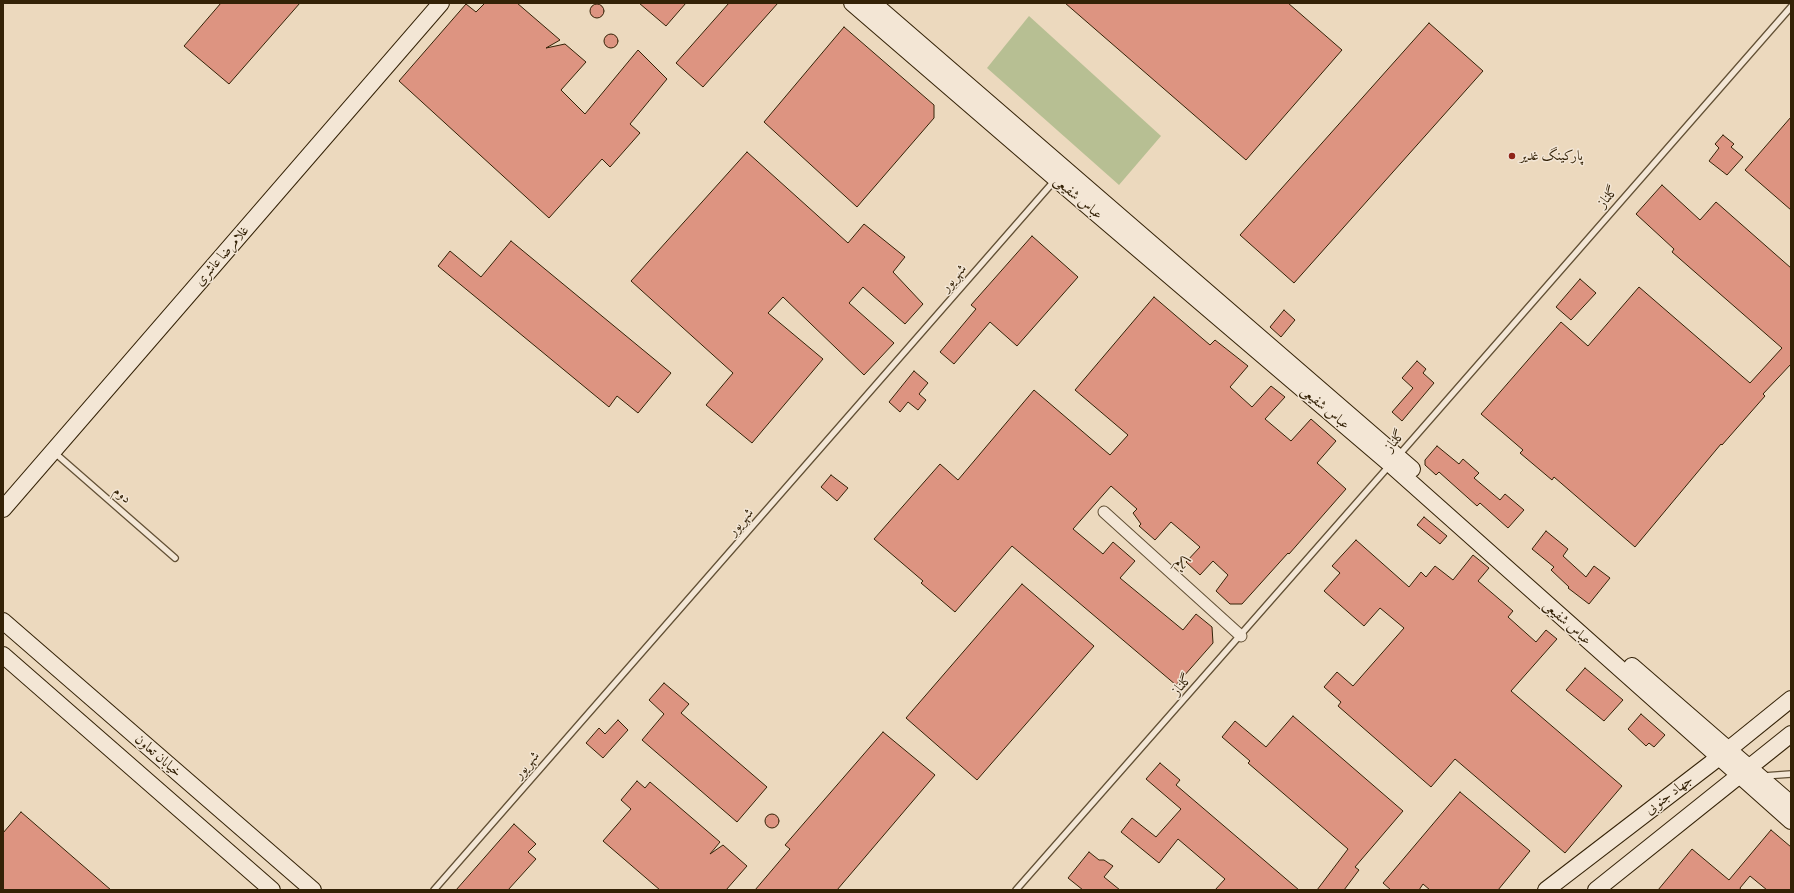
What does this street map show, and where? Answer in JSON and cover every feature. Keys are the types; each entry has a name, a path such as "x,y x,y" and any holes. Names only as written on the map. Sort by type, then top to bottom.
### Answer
{"street":[{"name":"غلامرضا عاشری","path":"3,509 441,3"},
{"name":"عباس شفیعی","path":"852,3 1060,174 1394,460 1542,588 1723,753 1791,804"},
{"name":"عباس شفیعی","path":"873,3 1060,174"},
{"name":"یکم","path":"1104,512 1241,636"},
{"name":"خیابان تعاون","path":"3,621 313,890"},
{"name":"خیابان تعاون","path":"3,655 272,890"},
{"name":"جهاد جنوبی","path":"1546,890 1791,699"},
{"name":"جهاد جنوبی","path":"1596,890 1749,773 1791,734"},
{"name":"عباس شفیعی","path":"1749,773 1791,821"}],"lane":[{"name":"گلناز","path":"1016,890 1241,636 1791,7"},
{"name":"شهریور","path":"434,890 1060,174"},
{"name":"دوم","path":"53,451 175,558"},
{"path":"1749,773 1791,774"}],"green space":[{"path":"1029,16 1161,136 1119,185 987,68"}],"building":[{"path":"221,3 300,3 229,84 184,46"},
{"path":"485,3 517,3 560,40 546,48 565,44 586,62 561,90 585,114 638,50 667,79 630,124 640,133 610,167 602,159 549,218 399,81 466,4 476,12"},
{"path":"639,3 686,3 666,26"},
{"path":"729,3 778,3 703,87 676,63"},
{"path":"1065,3 1288,3 1342,50 1246,160"},
{"path":"597,4 602,6 604,11 602,16 597,18 592,16 590,11 592,6"},
{"path":"1429,23 1483,71 1294,283 1240,235"},
{"path":"844,27 934,105 934,118 857,207 764,122"},
{"path":"608,34 614,34 618,38 618,44 614,48 608,48 604,44 604,38"},
{"path":"1791,117 1791,210 1745,170"},
{"path":"1723,135 1734,144 1731,147 1743,157 1727,175 1709,161 1719,148 1715,144"},
{"path":"747,152 848,243 864,224 905,257 893,272 923,304 905,324 863,287 849,303 894,343 864,375 783,297 768,313 823,359 752,443 706,405 733,373 631,281"},
{"path":"1662,185 1700,220 1716,202 1791,268 1791,364 1763,394 1765,396 1722,445 1721,444 1635,547 1554,477 1552,480 1520,453 1523,450 1481,414 1561,322 1588,346 1639,287 1750,383 1782,348 1672,252 1674,249 1636,214"},
{"path":"1032,236 1078,277 1017,346 990,322 954,364 940,352 976,309 971,305"},
{"path":"511,241 671,373 638,413 617,396 609,407 438,266 450,251 481,277"},
{"path":"1580,279 1596,293 1571,320 1556,307"},
{"path":"1154,297 1210,345 1215,340 1248,366 1230,387 1252,407 1271,386 1285,397 1265,419 1291,441 1311,419 1336,441 1317,463 1346,489 1289,554 1288,553 1242,604 1230,604 1216,591 1228,575 1213,561 1200,575 1186,562 1200,547 1171,522 1155,540 1139,526 1141,524 1133,513 1137,509 1111,486 1073,529 1103,554 1113,542 1135,561 1120,578 1183,630 1196,614 1212,627 1213,643 1176,685 1012,546 955,612 921,583 923,581 874,539 940,464 958,480 1034,390 1110,455 1128,435 1075,390"},
{"path":"1284,310 1295,320 1281,337 1270,327"},
{"path":"1417,361 1426,369 1423,373 1434,383 1402,421 1392,412 1413,388 1402,378"},
{"path":"914,371 928,383 919,394 926,400 918,410 908,402 900,412 889,402"},
{"path":"1437,446 1459,464 1463,459 1479,473 1474,478 1500,500 1505,494 1524,510 1508,528 1480,503 1477,506 1439,472 1436,475 1425,465 1425,460"},
{"path":"831,475 848,488 837,501 821,487"},
{"path":"1424,517 1447,536 1440,544 1417,525"},
{"path":"1546,531 1568,549 1563,556 1586,577 1594,566 1610,578 1589,604 1568,588 1569,587 1551,570 1554,567 1532,549"},
{"path":"1356,540 1409,587 1421,572 1426,577 1435,566 1453,580 1473,555 1489,568 1478,581 1513,611 1508,617 1536,642 1546,630 1557,639 1511,691 1622,786 1565,853 1455,759 1431,787 1338,706 1341,702 1324,687 1337,672 1353,686 1404,628 1380,608 1364,626 1324,591 1340,573 1332,566"},
{"path":"1022,584 1094,646 977,780 906,718"},
{"path":"1585,668 1623,700 1604,721 1566,690"},
{"path":"664,683 689,704 681,713 767,787 737,822 642,740 664,714 649,700"},
{"path":"1641,714 1665,735 1654,747 1649,743 1646,746 1628,729"},
{"path":"1293,716 1403,811 1355,867 1359,870 1344,890 1317,890 1348,849 1248,763 1250,761 1222,737 1235,721 1266,747"},
{"path":"618,720 628,730 603,758 586,743 599,728 605,734"},
{"path":"883,732 935,775 837,890 755,890 790,849 785,845"},
{"path":"1160,763 1180,780 1176,785 1299,890 1215,890 1225,879 1178,839 1159,863 1121,832 1132,818 1156,837 1181,809 1146,779"},
{"path":"637,781 645,788 650,782 720,842 710,854 723,845 747,866 726,890 660,890 603,841 631,809 621,800"},
{"path":"1460,792 1530,851 1498,890 1430,890 1423,884 1419,890 1391,890 1383,883"},
{"path":"21,812 111,890 3,890 3,833"},
{"path":"772,814 777,816 779,821 777,826 772,828 767,826 765,821 767,816"},
{"path":"514,824 536,844 528,852 536,859 508,890 456,890"},
{"path":"1771,830 1791,847 1791,890 1767,890 1750,876 1740,888 1741,890 1658,890 1692,849 1729,880"},
{"path":"1089,852 1099,860 1104,860 1113,866 1104,877 1120,890 1083,890 1068,878"}],"place":[{"name":"پارکینگ غدیر","path":"1512,156"}]}
